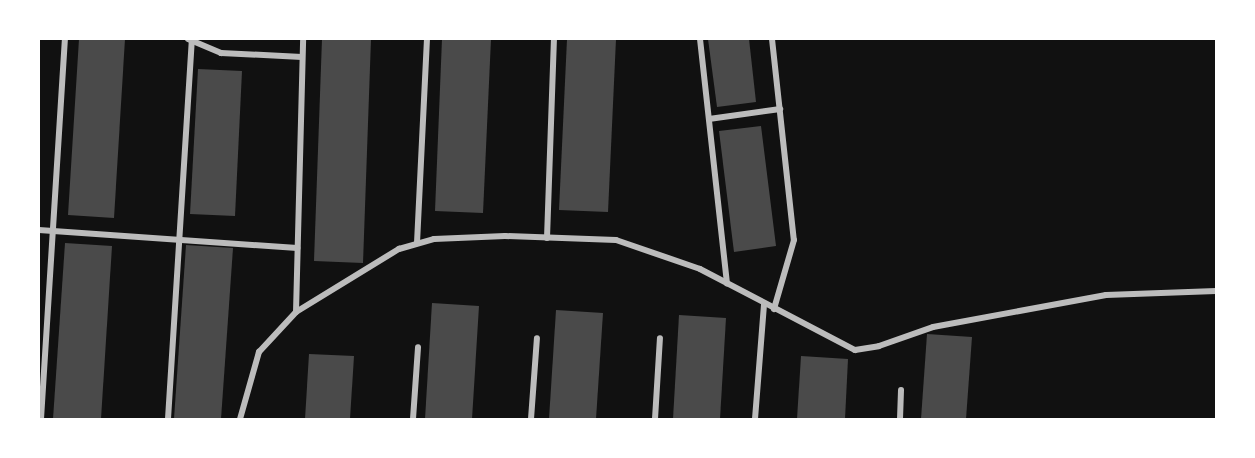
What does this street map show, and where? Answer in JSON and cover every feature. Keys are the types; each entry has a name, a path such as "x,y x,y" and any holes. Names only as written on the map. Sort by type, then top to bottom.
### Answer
{"street":[{"path":"41,419 64,39"},
{"path":"296,312 303,39"},
{"path":"417,243 427,39"},
{"path":"547,238 554,39"},
{"path":"700,39 727,284"},
{"path":"772,39 794,240 774,309"},
{"path":"168,419 190,40 222,53 302,57"},
{"path":"709,118 780,109"},
{"path":"39,230 180,237 297,248"},
{"path":"240,419 259,352 296,312 367,266 417,243 435,239 616,240 700,269 855,350 879,346 933,327 1106,295 1216,291"},
{"path":"755,419 764,304"},
{"path":"531,419 537,338"},
{"path":"655,419 660,338"},
{"path":"413,419 418,347"},
{"path":"900,419 901,390"}],"building":[{"path":"79,39 125,39 114,218 68,215"},
{"path":"322,39 371,39 363,263 314,261"},
{"path":"442,39 491,39 483,213 435,211"},
{"path":"567,39 616,39 608,212 559,210"},
{"path":"708,39 749,39 756,102 717,107"},
{"path":"198,69 242,71 235,216 190,214"},
{"path":"761,126 776,246 734,252 719,131"},
{"path":"65,243 112,246 101,419 53,419"},
{"path":"186,245 233,248 221,419 174,419"},
{"path":"432,303 479,306 472,419 425,419"},
{"path":"556,310 603,313 596,419 549,419"},
{"path":"679,315 726,318 720,419 673,419"},
{"path":"927,334 972,337 966,419 921,419"},
{"path":"309,354 354,356 350,419 305,419"},
{"path":"801,356 848,359 845,419 797,419"}]}
